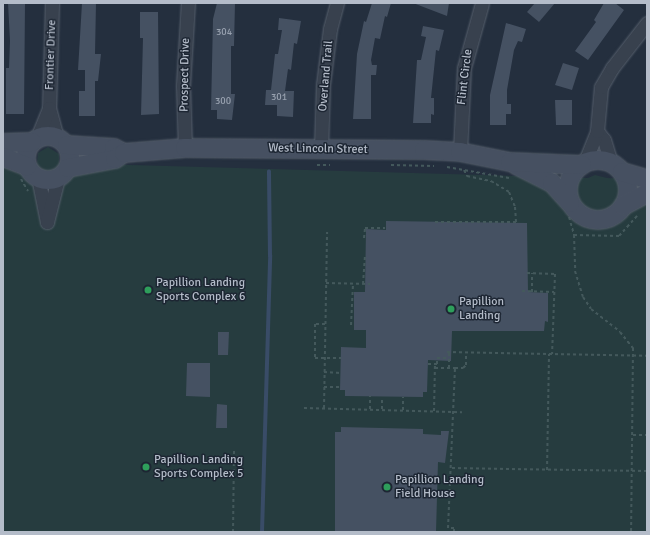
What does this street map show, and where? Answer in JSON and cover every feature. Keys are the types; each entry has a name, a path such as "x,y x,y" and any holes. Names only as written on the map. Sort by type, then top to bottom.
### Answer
{"street":[{"name":"Frontier Drive","path":"52,3 49,108 62,141"},
{"name":"Prospect Drive","path":"185,148 183,86 188,3"},
{"name":"Overland Trail","path":"320,149 323,85 330,29 337,3"},
{"name":"Flint Circle","path":"460,152 464,68 482,3"},
{"path":"647,23 612,68 601,87 598,131 583,164 570,181 569,209 586,217 600,219 613,215 623,206 647,193"},
{"name":"Frontier Drive","path":"34,140 49,108"},
{"path":"598,131 628,192 623,206"},
{"path":"3,143 34,140 49,135 62,141 71,155 63,173 47,222 41,199 27,172 26,153 34,140"},
{"name":"West Lincoln Street","path":"62,141 114,148 124,153"},
{"name":"West Lincoln Street","path":"63,173 114,160 124,153 185,148 460,152 552,183 569,209"},
{"path":"3,156 27,172 48,180 63,173"},
{"path":"583,164 598,160 647,179"},
{"name":"West Lincoln Street","path":"511,170 583,164"}],"path":[{"path":"312,165 336,165"},
{"path":"390,166 437,166"},
{"path":"444,167 464,170 511,170"},
{"path":"435,222 516,222 515,207 509,192 491,181 467,176 464,170"},
{"path":"27,172 24,183 31,199 41,199"},
{"path":"569,209 574,235 575,271 583,297 591,310 629,341 634,355 631,532"},
{"path":"574,235 619,236 642,211"},
{"path":"364,238 364,228 384,228"},
{"path":"324,408 327,232"},
{"path":"363,284 366,256"},
{"path":"527,273 555,274 552,354"},
{"path":"532,273 532,292"},
{"path":"326,284 370,284"},
{"path":"351,326 353,284"},
{"path":"522,291 554,292"},
{"path":"325,324 315,324 315,358 341,358"},
{"path":"449,368 448,352 647,356"},
{"path":"435,368 463,368 466,365 466,352"},
{"path":"547,470 549,354"},
{"path":"434,411 435,364 437,364 438,358 449,358"},
{"path":"428,364 435,364"},
{"path":"454,532 454,528 448,528 452,468 455,368"},
{"path":"324,372 341,372"},
{"path":"324,387 340,387"},
{"path":"370,396 370,409"},
{"path":"382,397 382,410"},
{"path":"403,397 403,410"},
{"path":"304,408 462,412"},
{"path":"633,435 647,435"},
{"path":"233,532 234,449"},
{"path":"452,468 647,471"}],"green space":[{"name":"Papillion Landing","path":"48,147 59,154 59,163 588,178 595,175 607,178 647,179 647,532 3,532 3,162 37,163 38,153"}],"building":[{"path":"8,3 25,3 24,114 6,114 6,68 9,68 10,41"},
{"path":"82,3 96,3 95,54 101,54 98,81 95,81 95,116 79,116 79,91 85,91 85,70 78,70"},
{"path":"217,3 235,3 234,46 231,46 231,94 235,94 232,120 217,119 217,110 211,110 213,19"},
{"path":"372,3 391,3 387,17 385,16 380,39 375,38 371,60 372,65 377,65 376,75 371,75 371,119 353,119 357,54 364,21 366,22"},
{"path":"413,3 449,3 447,16"},
{"path":"535,3 555,3 539,22 527,12"},
{"path":"604,3 615,3 624,10 588,60 575,51 596,22 594,20"},
{"path":"140,12 158,12 159,114 141,115 143,38 140,38"},
{"path":"279,18 301,21 297,44 294,43 291,70 288,69 285,91 294,91 293,117 277,116 277,105 265,105 266,90 271,90 275,54 278,54 282,30 278,30"},
{"path":"506,23 526,29 522,42 518,41 514,50 507,90 507,104 511,104 511,114 506,114 506,125 490,125 490,95"},
{"path":"423,26 444,30 439,51 436,50 431,98 434,98 434,115 431,114 431,123 413,123 417,60 421,60 426,37 421,36"},
{"path":"563,63 579,68 572,90 555,85"},
{"path":"555,100 572,100 572,125 556,125"},
{"name":"Papillion Landing","path":"386,221 527,223 528,292 548,293 548,322 545,321 544,331 452,331 451,361 428,360 427,392 423,392 423,397 345,396 345,390 340,390 341,347 366,348 366,330 354,330 354,292 365,292 366,229 386,230"},
{"path":"218,332 229,332 228,355 218,355"},
{"path":"187,363 210,363 210,397 186,396"},
{"path":"217,404 227,405 227,428 216,428"},
{"name":"Papillion Landing Field House","path":"341,427 423,429 423,434 441,435 441,431 449,431 445,463 438,462 436,532 335,532 335,432 341,432"}],"waterway":[{"path":"262,532 270,256 269,172"}],"place":[{"name":"Papillion Landing Sports Complex 6","path":"148,290"},
{"name":"Papillion Landing","path":"451,309"},
{"name":"Papillion Landing Sports Complex 5","path":"146,467"},
{"name":"Papillion Landing Field House","path":"387,487"}]}
